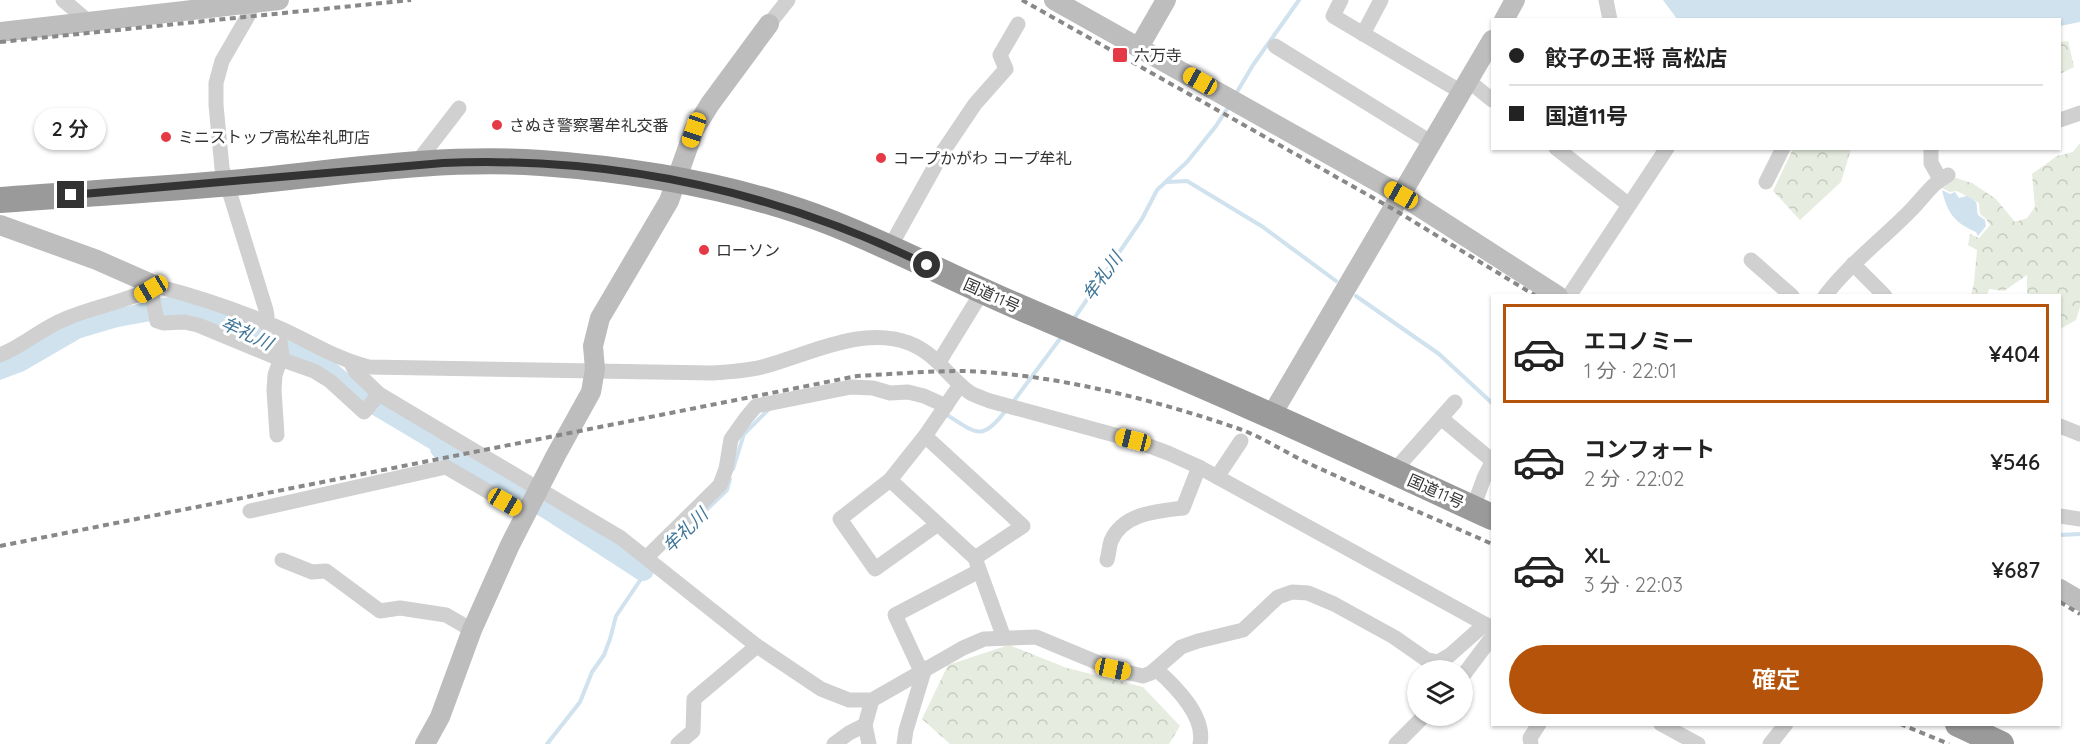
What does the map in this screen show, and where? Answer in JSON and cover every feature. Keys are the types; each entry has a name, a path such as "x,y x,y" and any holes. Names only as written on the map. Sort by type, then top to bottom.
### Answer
{"highway":[{"name":"国道11号","path":"0,200 487,161 541,163 677,180 772,203 829,222 890,247 982,292 1271,416 1483,512"},
{"path":"1962,726 2001,744"}],"street":[{"path":"63,0 89,22"},
{"path":"425,744 440,717 472,630 526,512 591,392 595,369 593,346 600,318 669,201 694,130 738,64 788,0"},
{"path":"1054,0 1401,195 1555,294"},
{"path":"1139,47 1166,0"},
{"path":"1341,0 1332,16 1491,100"},
{"path":"1363,34 1381,0"},
{"path":"1505,18 1515,0"},
{"path":"1606,0 1610,18"},
{"path":"0,32 263,1"},
{"path":"263,1 248,16 222,62 216,83 222,168 266,310 265,323"},
{"path":"890,247 944,150 975,104 1006,69 1000,55 1018,24"},
{"path":"1271,416 1491,42"},
{"path":"1275,46 1432,143"},
{"path":"415,165 459,108"},
{"path":"2061,120 2080,113"},
{"path":"1559,150 1629,205"},
{"path":"1570,294 1666,150"},
{"path":"1766,182 1782,150"},
{"path":"1827,294 1853,264 1944,177 1931,163 1931,150"},
{"path":"0,225 98,260 154,292"},
{"path":"1751,260 1790,294"},
{"path":"1853,264 1883,294"},
{"path":"154,292 157,321 198,325 314,371 330,381 364,412 379,394"},
{"path":"0,355 16,349 63,319 154,292 188,294 265,323 280,332 351,363 383,367 595,369 712,373 760,367 833,344 883,337 909,343 930,354 971,394 1133,440 1199,467 1490,630"},
{"path":"939,362 982,292"},
{"path":"277,435 274,390 275,375 281,357 280,332"},
{"path":"351,363 355,371 379,394 621,538 757,646 821,690 849,700 872,700 923,669 984,639 1036,637 1113,669 1143,676 1151,673 1181,647 1242,630 1278,597 1292,592 1308,593 1334,604 1394,637 1427,660 1438,662 1490,630"},
{"path":"938,524 875,568 840,519 890,480 925,436 960,385"},
{"path":"647,557 720,485 726,469 731,439 756,406 851,387 873,388 890,393 908,392 924,396 943,410"},
{"path":"1393,472 1455,402"},
{"path":"1441,418 1491,460 1484,478 1483,512"},
{"path":"2061,426 2080,434"},
{"path":"904,744 923,669 895,615 977,565 1023,526 925,436"},
{"path":"1218,477 1241,441"},
{"path":"250,511 446,467 526,512"},
{"path":"1107,560 1111,541 1131,520 1147,513 1183,508 1199,467"},
{"path":"890,480 938,524 977,565 1004,638"},
{"path":"2061,516 2080,519"},
{"path":"282,560 312,572 326,571 380,611 400,608 446,615 472,630"},
{"path":"2061,590 2080,601"},
{"path":"1472,660 1490,630"},
{"path":"678,744 693,731 694,699 757,646"},
{"path":"1156,669 1187,701 1198,725 1200,744"},
{"path":"869,744 865,725 872,700"},
{"path":"834,744 865,725"},
{"path":"1395,744 1414,726"},
{"path":"1528,742 1538,726"},
{"path":"1665,726 1698,744"},
{"path":"1770,744 1784,726"}],"green space":[{"path":"2068,41 2074,67 2061,74 2061,42"},
{"path":"2080,143 2080,307 2076,320 2061,328 2061,294 2027,294 2027,275 2004,291 1989,289 1987,294 1971,294 1977,250 1968,245 1970,234 1979,238 1990,225 1980,214 1979,203 1957,191 1950,192 1940,187 1953,177 1972,183 1996,199 2015,222 2027,218 2035,207 2032,174 2057,156 2073,152"},
{"path":"1793,150 1851,150 1841,182 1800,220 1773,191"},
{"path":"1009,645 1067,668 1143,687 1180,726 1169,744 950,744 922,719 948,665"}],"water":[{"path":"1663,0 2080,0 2080,22 2061,26 2061,18 1676,18"},
{"path":"1942,190 1950,194 1955,192 1959,198 1967,196 1976,202 1978,215 1985,220 1986,226 1978,236 1976,232 1957,221 1949,211"},
{"path":"168,297 179,297 227,314 330,358 363,386 475,457 460,467 371,414 333,381 162,319 118,327 81,338 24,371 0,380 0,360 81,317"}],"waterway":[{"name":"牟礼川","path":"1237,92 1253,65 1299,0"},
{"name":"牟礼川","path":"1073,320 1142,219 1157,190 1187,162 1227,109"},
{"path":"1167,182 1187,181 1263,227 1336,281"},
{"path":"1356,296 1439,354 1491,402"},
{"name":"牟礼川","path":"1013,402 1062,336"},
{"name":"牟礼川","path":"733,469 744,434 770,408"},
{"name":"牟礼川","path":"944,413 971,429 984,431 1006,410"},
{"name":"牟礼川","path":"441,448 549,509 643,570"},
{"name":"牟礼川","path":"669,546 727,490 730,479"},
{"path":"2061,535 2080,534"},
{"path":"547,744 580,702 592,672 604,655 616,616 648,565"}],"railway":[{"path":"0,42 411,0"},
{"path":"1022,0 1393,209 1533,294"},
{"path":"0,546 857,376 962,371 1032,377 1069,383 1142,399 1212,420 1245,431 1302,460 1491,544"},
{"path":"2061,603 2080,614"},
{"path":"1905,726 1949,744"}],"place":[{"name":"六万寺","path":"1120,55"},
{"name":"さぬき警察署牟礼交番","path":"497,125"},
{"name":"ミニストップ高松牟礼町店","path":"166,137"},
{"name":"コープかがわ コープ牟礼","path":"881,158"},
{"name":"ローソン","path":"704,250"}],"route":[{"path":"71,195 443,163 487,161 541,163 677,180 772,203 829,222 927,265"}]}
